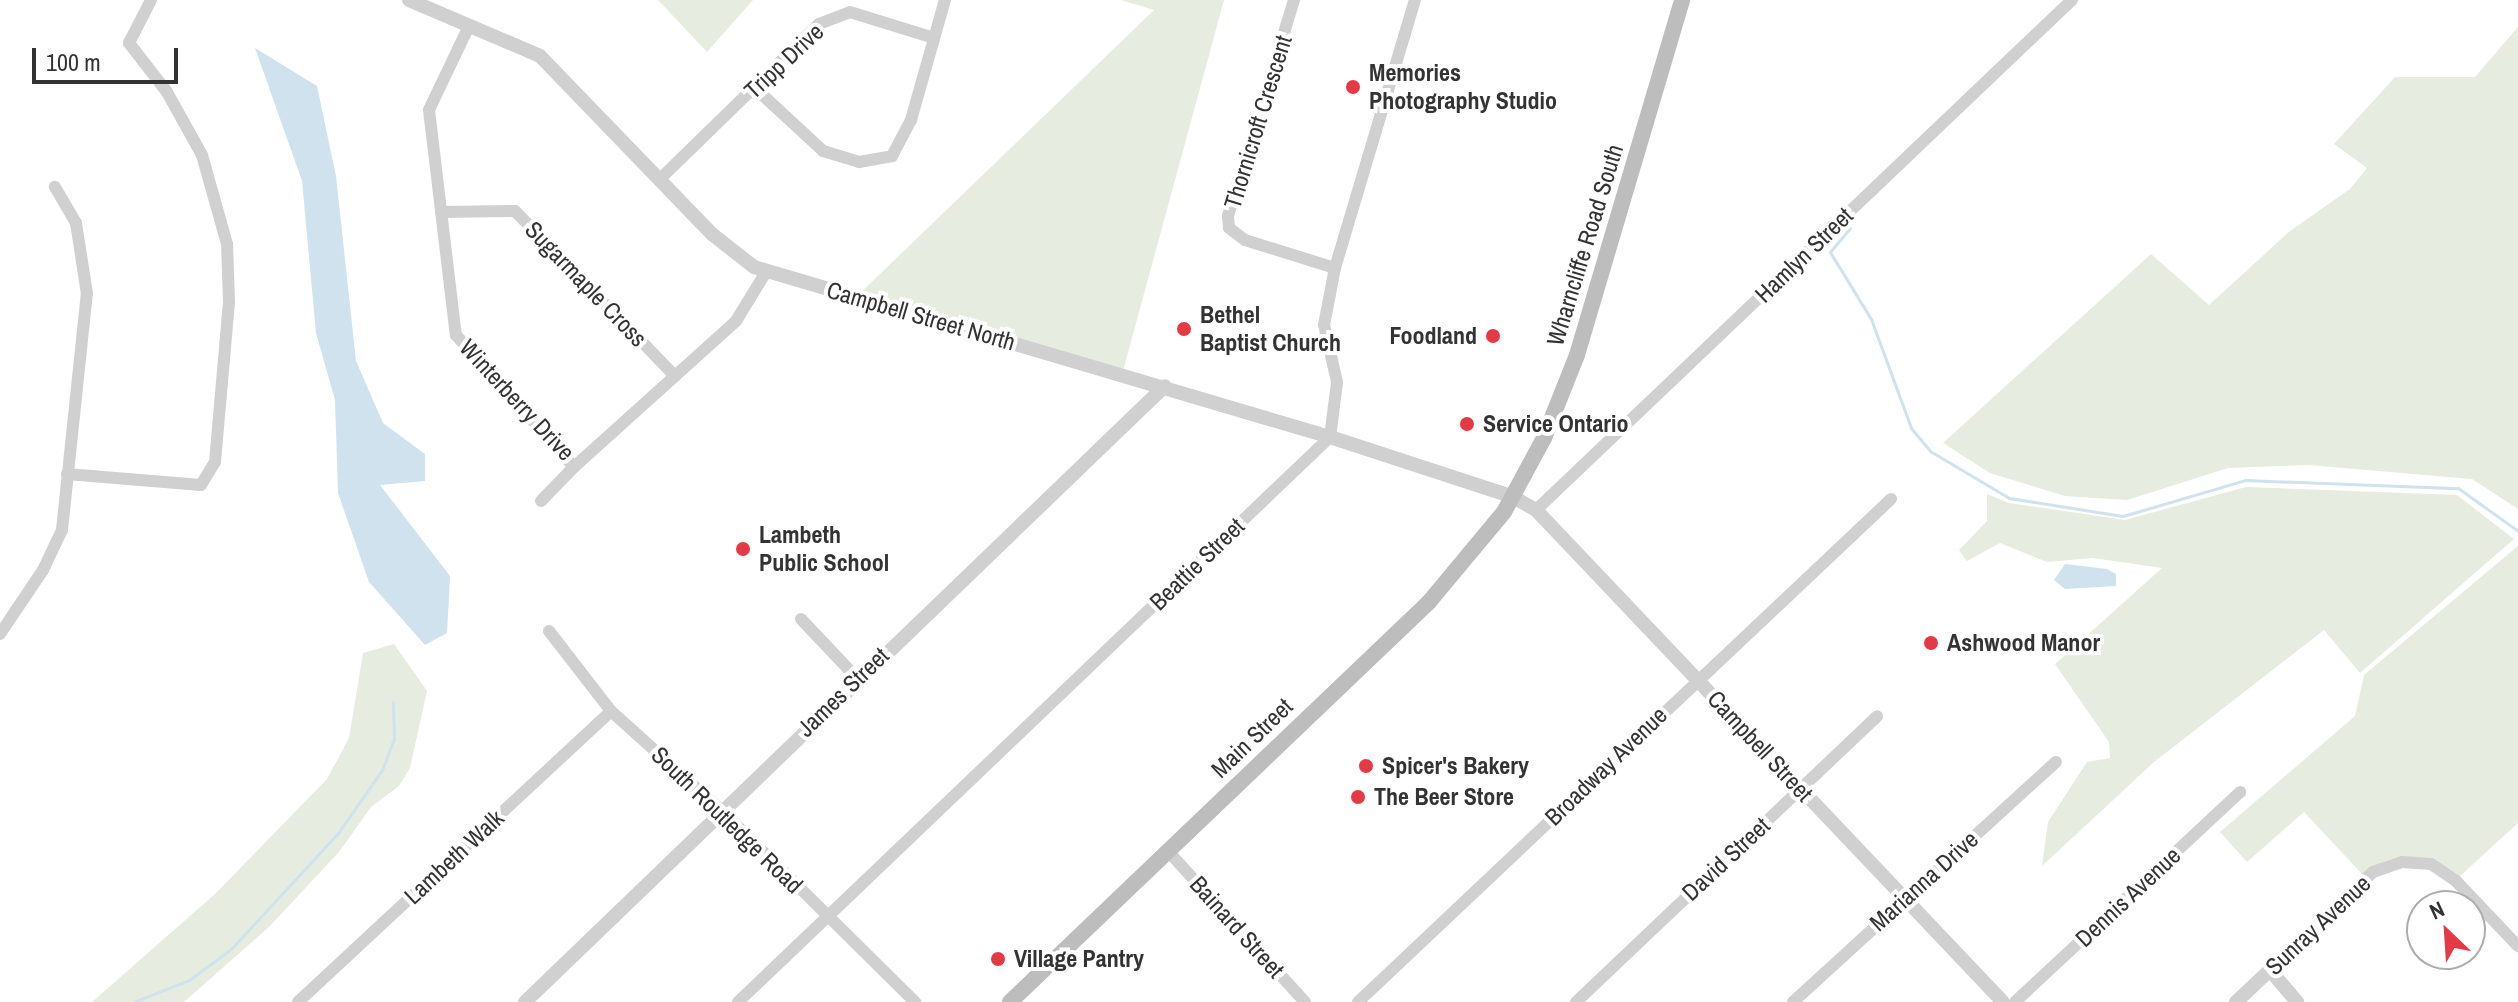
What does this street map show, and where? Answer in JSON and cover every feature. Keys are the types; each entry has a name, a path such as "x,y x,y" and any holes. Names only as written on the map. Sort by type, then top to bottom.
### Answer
{"main road":[{"name":"Wharncliffe Road South","path":"1511,496 1544,438 1577,355 1682,0"},
{"name":"Main Street","path":"1010,1002 1429,602 1511,496"}],"street":[{"path":"67,474 201,485 215,462 229,303 221,210 184,119 129,43 151,0"},
{"name":"Campbell Street North","path":"409,0 540,56 712,234 766,272 1165,386 1511,496"},
{"path":"755,88 823,151 859,162 892,156 911,120 945,0"},
{"name":"Thornicroft Crescent","path":"1294,0 1228,216 1229,228 1245,240 1335,268"},
{"path":"1330,437 1337,382 1324,325 1335,268 1415,0"},
{"name":"Hamlyn Street","path":"1536,510 2072,0"},
{"name":"Tripp Drive","path":"660,179 819,24 850,12 934,38"},
{"name":"Winterberry Drive","path":"469,26 429,110 456,335 574,467 736,321 766,272"},
{"path":"0,634 54,550 62,530 87,294 76,223 55,187"},
{"name":"Sugarmaple Cross","path":"441,212 515,211 675,376"},
{"name":"James Street","path":"525,1002 857,678 1165,386"},
{"name":"Beattie Street","path":"738,1002 1330,437"},
{"path":"541,501 574,467"},
{"name":"Campbell Street","path":"1511,496 1536,510 1698,679 1903,901 2003,1002"},
{"name":"Broadway Avenue","path":"1358,1002 1891,499"},
{"path":"801,619 857,678"},
{"name":"South Routledge Road","path":"549,631 611,711 722,811 915,1002"},
{"name":"Lambeth Walk","path":"298,1002 611,711"},
{"name":"David Street","path":"1576,1002 1877,716"},
{"name":"Marianna Drive","path":"1793,1002 2056,762"},
{"name":"Dennis Avenue","path":"2015,1002 2240,792"},
{"name":"Bainard Street","path":"1168,851 1305,1002"},
{"name":"Sunray Avenue","path":"2236,1002 2373,872 2402,862 2431,864 2456,881 2518,946"},
{"path":"2270,970 2297,1002"}],"shaded area":[{"path":"658,0 753,0 707,52"},
{"path":"1121,0 1224,0 1120,382 853,300 1154,10"},
{"path":"2518,27 2518,509 2472,479 2308,465 2228,468 2127,500 2065,496 1990,473 1943,443 2151,254 2209,305 2290,231 2350,189 2367,168 2334,144 2395,77 2475,77"},
{"path":"2246,487 2457,495 2514,539 2360,673 2324,630 2154,762 2042,866 2048,822 2087,762 2110,758 2109,742 2055,664 2162,568 2093,558 2047,562 2000,543 1967,561 1959,550 1987,521 1987,494 2009,503 2125,520"},
{"path":"2518,546 2518,823 2459,877 2427,862 2382,864 2362,874 2304,812 2247,862 2220,832 2355,716 2364,675"},
{"path":"394,644 427,691 410,768 399,786 371,807 339,852 269,927 184,1002 92,1002 215,894 327,779 349,738 363,653"}],"water":[{"path":"255,48 317,86 336,176 356,361 383,423 425,454 425,481 380,485 450,576 447,633 425,645 369,582 338,493 335,400 316,333 302,181"},
{"path":"2065,564 2107,569 2116,574 2116,586 2065,589 2054,580"}],"waterway":[{"path":"1850,228 1830,252 1871,319 1911,428 1930,451 2009,498 2123,516 2245,480 2458,488 2518,531"},
{"path":"134,1002 189,980 231,949 338,833 382,770 394,738 393,702"}],"place":[{"name":"Memories Photography Studio","path":"1353,87"},
{"name":"Bethel Baptist Church","path":"1184,329"},
{"name":"Foodland","path":"1493,336"},
{"name":"Service Ontario","path":"1467,424"},
{"name":"Lambeth Public School","path":"743,549"},
{"name":"Ashwood Manor","path":"1931,643"},
{"name":"Spicer's Bakery","path":"1366,766"},
{"name":"The Beer Store","path":"1358,797"},
{"name":"Village Pantry","path":"998,959"}]}
